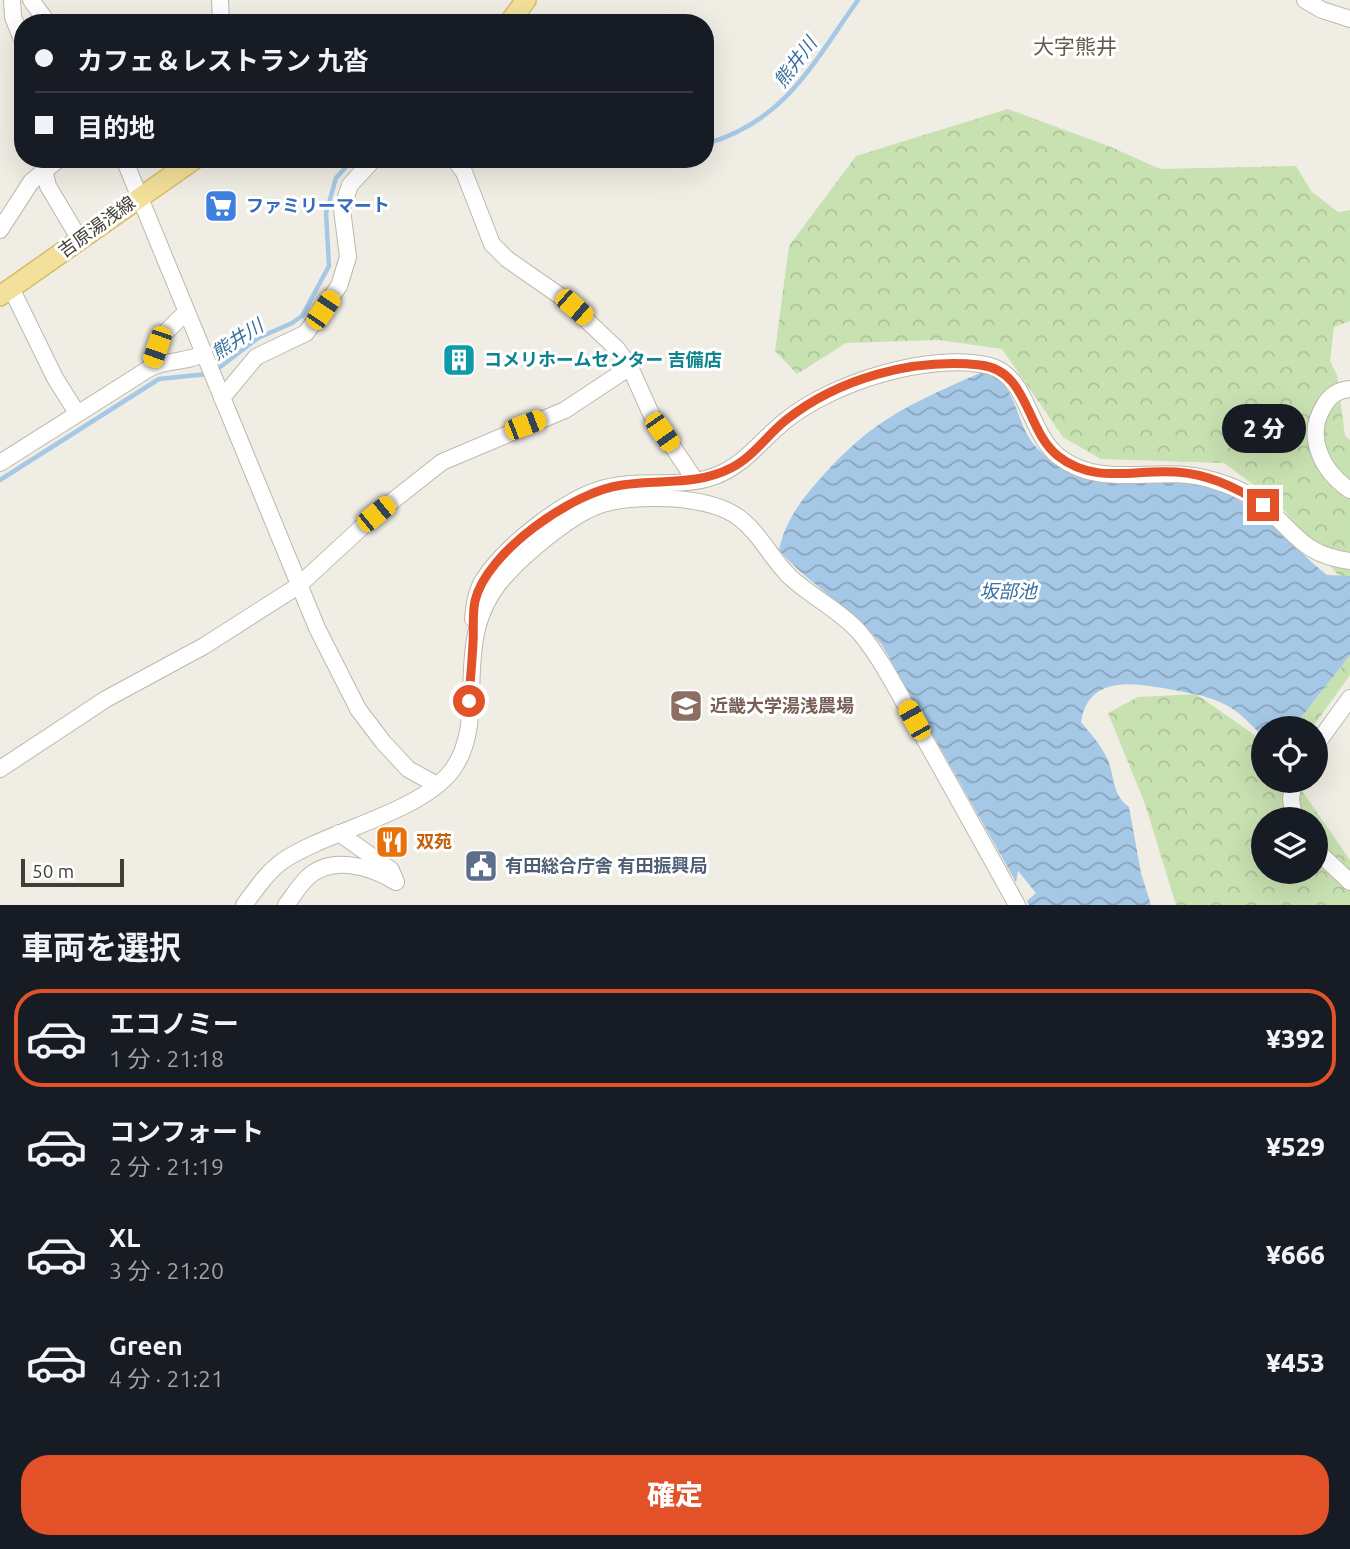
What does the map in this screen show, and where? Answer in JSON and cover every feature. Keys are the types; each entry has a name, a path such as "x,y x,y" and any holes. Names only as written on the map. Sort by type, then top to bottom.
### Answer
{"main road":[{"name":"吉原湯浅線","path":"6,292 182,168"}],"street":[{"path":"12,0 14,20"},
{"path":"30,0 41,14"},
{"path":"1305,0 1322,10 1350,19"},
{"path":"0,230 40,168"},
{"path":"43,168 48,186 80,240"},
{"path":"128,168 298,586 358,709 408,769 437,785"},
{"path":"219,391 256,357 306,333 339,286 348,257 342,209 350,186 366,168"},
{"path":"461,168 492,244 507,259 585,317 630,367 652,416 695,480"},
{"path":"6,292 76,413"},
{"path":"150,368 164,334 187,312"},
{"path":"0,463 150,368 205,357"},
{"path":"244,905 275,867 297,852 407,803 437,785 459,759 466,737 475,600 483,580 517,544 571,502 606,487 695,480 733,467 748,457 787,419 848,385 906,368 959,364 990,366 1010,377 1019,389 1040,436 1058,456 1072,464 1101,474 1178,472 1223,483 1263,505 1317,554 1350,561"},
{"path":"0,769 106,699 204,646 298,586 376,514 442,462 565,410 630,367"},
{"path":"1350,389 1331,396 1319,414 1315,430 1318,449 1325,466 1350,490"},
{"path":"474,640 484,606 505,576 588,510 608,502 637,499 694,500 726,510 751,530 790,577 849,622 870,647 1017,905"},
{"path":"1328,728 1350,698"},
{"path":"286,905 309,876 332,867 362,867 396,882 391,870 339,833"},
{"path":"1328,861 1350,882"}],"green space":[{"path":"1008,109 1111,147 1160,169 1296,166 1311,191 1338,212 1350,210 1350,321 1334,327 1330,361 1337,375 1345,436 1350,440 1350,580 1338,575 1277,502 1224,463 1101,459 1063,437 1002,349 939,340 846,343 797,374 775,351 789,246 856,156"},
{"path":"1350,655 1350,675 1321,716 1302,716"},
{"path":"1196,694 1251,733 1251,793 1303,793 1313,807 1251,807 1251,884 1328,884 1328,828 1350,860 1350,905 1176,905 1145,804 1108,713 1138,697"}],"water":[{"name":"坂部池","path":"980,373 991,375 1000,380 1012,397 1031,440 1058,466 1094,481 1209,487 1243,502 1258,513 1327,575 1350,576 1350,655 1302,716 1251,716 1251,724 1239,713 1215,700 1137,684 1112,686 1101,690 1085,707 1081,722 1105,753 1116,790 1129,807 1141,873 1151,905 1029,905 1027,901 1036,893 1018,871 1016,882 882,645 858,620 804,575 779,550 789,521 800,504 838,459 875,428 932,395"}],"waterway":[{"name":"熊井川","path":"714,141 756,121 777,105 811,67 858,0"},
{"name":"熊井川","path":"215,371 258,338 302,316 329,266 326,213 336,178 345,168"},
{"name":"熊井川","path":"0,480 159,379 207,374"}],"place":[{"name":"ファミリーマート","path":"221,206"},
{"name":"コメリホームセンター 吉備店","path":"459,360"},
{"name":"近畿大学湯浅農場","path":"686,706"},
{"name":"双苑","path":"392,842"},
{"name":"有田総合庁舎 有田振興局","path":"481,866"}],"district":[{"name":"大字熊井","path":"1075,47"}],"route":[{"path":"469,701 473,617 475,600 483,580 517,544 554,514 586,494 606,487 674,483 714,476 748,457 767,436 809,404 848,385 895,370 929,365 990,366 1010,377 1019,389 1040,436 1058,456 1072,464 1101,474 1124,476 1161,471 1193,474 1239,490 1263,505"}]}
